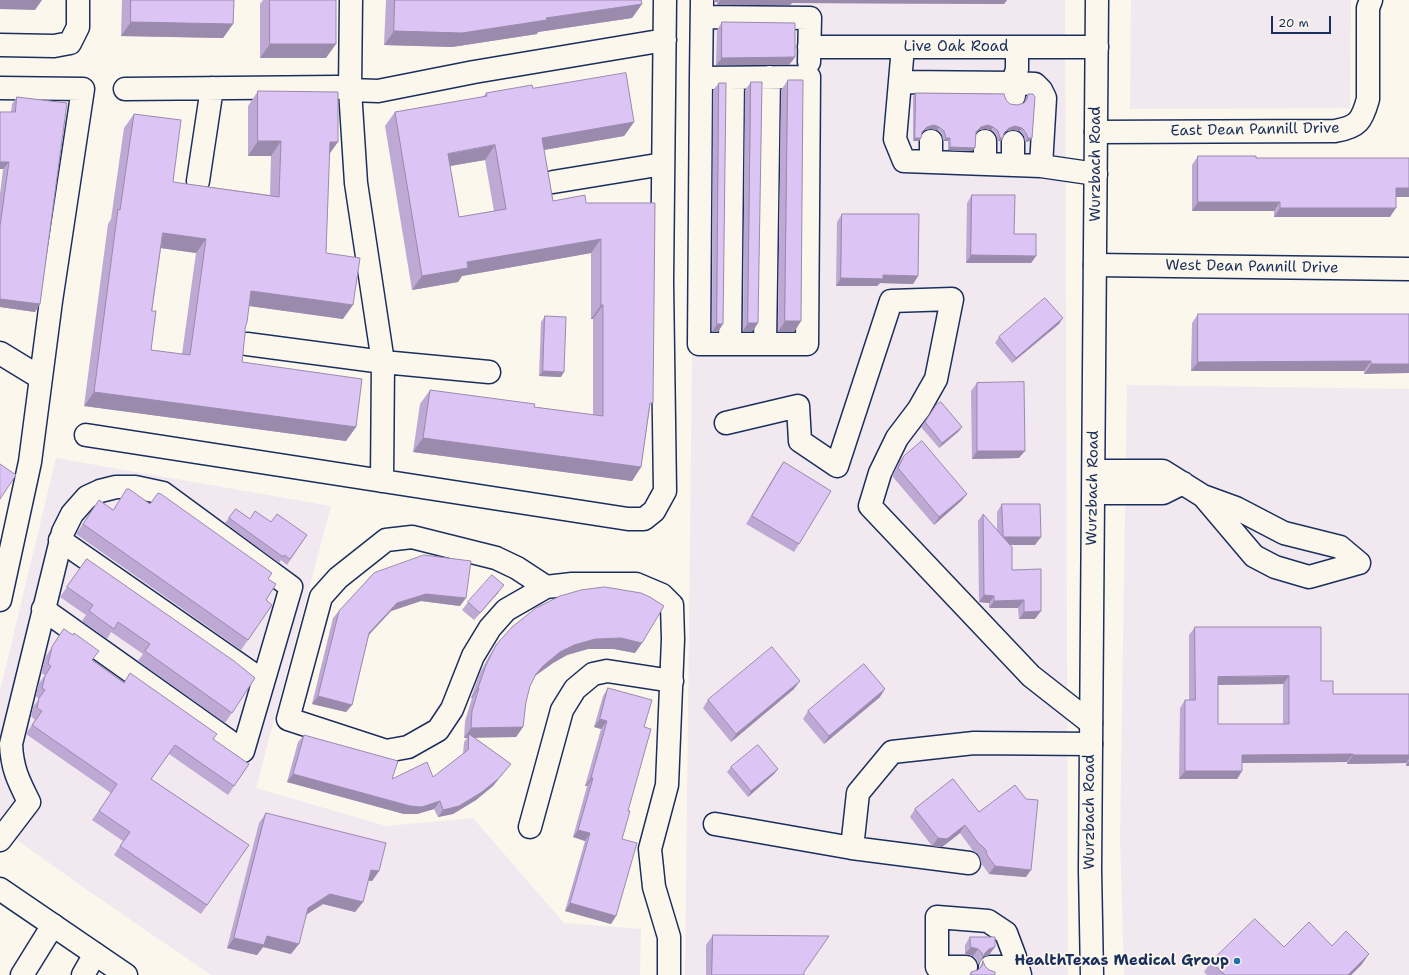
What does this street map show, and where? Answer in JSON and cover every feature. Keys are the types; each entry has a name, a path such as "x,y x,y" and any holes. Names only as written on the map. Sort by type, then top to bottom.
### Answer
{"main road":[{"path":"0,45 54,46 70,43 78,27 78,0"},
{"path":"351,0 350,90 356,183 384,362 382,481"},
{"path":"86,435 628,519 644,519 654,512 665,491 662,282 666,0"},
{"name":"Wurzbach Road","path":"1092,975 1090,870 1097,0"},
{"name":"East Dean Pannill Drive","path":"1096,132 1335,131 1348,129 1358,122 1365,111 1368,99 1368,8 1371,0"},
{"path":"702,8 810,18 812,47 809,77 808,344 699,344 700,78 702,8"},
{"path":"125,89 337,87 350,90 378,91 474,72 665,40"},
{"name":"Live Oak Road","path":"812,47 1097,47"},
{"path":"903,47 895,139 904,160 931,151 985,164 1041,166 1096,174"},
{"path":"1014,90 1017,69 1017,47"},
{"path":"700,78 809,77"},
{"path":"730,344 734,78"},
{"path":"765,344 769,78"},
{"path":"900,82 931,90 1014,90 1035,84 1041,90 1045,98 1041,166"},
{"path":"0,88 83,89 30,462 3,574 0,600"},
{"path":"198,181 212,88"},
{"path":"985,141 985,164"},
{"path":"1013,142 1013,165"},
{"path":"552,182 663,164"},
{"name":"West Dean Pannill Drive","path":"1095,265 1409,269"},
{"path":"726,423 798,406 800,442 837,466 891,301 952,299 936,379 919,409 897,438 880,473 870,506 1031,676 1091,722"},
{"path":"248,344 384,362 489,372"},
{"path":"0,353 41,378"},
{"path":"1094,471 1164,471 1203,496 1236,508 1284,533 1340,547 1358,563 1309,577 1275,567 1254,556 1203,496"},
{"path":"1094,493 1163,493 1183,483"},
{"path":"0,840 29,802 16,776 11,760 11,744 60,540 72,514 87,497 100,491 116,487 135,487 163,493 291,587 243,751 44,609"},
{"path":"546,587 517,568 496,558 412,537 386,540 338,578 321,596 288,719 386,751 408,747 438,730 452,709 473,656 490,628 506,610 546,587 572,584 636,584 662,595 672,605 672,681 667,784 650,849 654,887 669,937 668,975"},
{"path":"60,540 263,681"},
{"path":"1309,577 1324,543"},
{"path":"530,828 562,710 575,690 593,674 608,671 672,681"},
{"path":"852,848 858,793 892,752 974,743 1091,744"},
{"path":"715,824 852,848 969,863"},
{"path":"0,889 126,975"},
{"path":"966,967 938,967 936,917 988,921 1006,933 1019,971 990,967"},
{"path":"22,975 53,925"},
{"path":"83,975 95,954"}],"shaded area":[{"path":"694,0 1065,0 1068,975 685,975 692,360"},
{"path":"1131,0 1351,0 1350,108 1130,109"},
{"path":"1127,385 1409,389 1409,975 1124,975 1120,837"},
{"path":"56,458 331,506 256,788 386,826 473,818 564,923 641,929 640,975 211,975 0,828 0,691"}],"building":[{"path":"131,0 234,0 233,24 131,22"},
{"path":"270,0 336,0 336,44 270,44"},
{"path":"395,0 641,0 642,4 546,18 547,20 462,33 394,31"},
{"path":"722,22 795,23 795,57 722,58"},
{"path":"626,73 634,122 542,138 553,201 585,195 586,203 655,203 653,403 650,403 641,467 423,438 430,390 535,404 534,407 603,416 603,305 601,305 601,239 467,262 468,268 422,276 395,112 487,96 486,93 532,85 533,88","holes":["495,145 506,209 459,217 448,154"]},
{"path":"788,80 803,80 801,321 785,321"},
{"path":"751,82 762,82 758,323 748,323"},
{"path":"719,83 726,83 723,324 717,324"},
{"path":"258,91 338,92 338,142 330,142 326,253 360,258 353,305 251,291 245,328 242,362 362,379 356,427 94,392 118,209 120,210 134,114 181,120 173,182 279,197 281,141 258,141","holes":["163,233 206,239 190,355 151,350 156,311 152,311"]},
{"path":"916,93 1004,94 1006,100 1010,104 1017,105 1024,103 1028,94 1033,94 1035,97 1032,138 1028,138 1022,128 1015,126 1009,128 1004,133 1003,138 1000,138 998,131 988,125 981,127 976,132 975,148 950,147 950,138 946,138 944,131 934,125 927,127 922,132 921,138 915,138"},
{"path":"17,97 67,103 40,304 0,299 0,226 9,162 0,162 0,112 15,112"},
{"path":"1198,156 1256,156 1256,158 1409,158 1409,188 1396,188 1396,208 1280,208 1280,202 1198,202"},
{"path":"972,195 1015,195 1014,234 1036,234 1036,256 971,255"},
{"path":"842,214 919,214 918,276 883,275 883,279 841,278"},
{"path":"1045,298 1063,318 1016,358 999,337"},
{"path":"1198,314 1409,314 1409,364 1371,364 1371,361 1198,362"},
{"path":"545,316 566,317 564,372 543,371"},
{"path":"1024,382 1025,451 977,451 977,383"},
{"path":"941,402 962,427 942,443 925,422 936,405"},
{"path":"922,441 967,494 939,517 898,468 904,456"},
{"path":"784,462 831,491 799,544 752,516"},
{"path":"0,464 16,475 0,499"},
{"path":"127,489 150,504 158,493 161,494 272,573 268,579 276,584 266,600 272,605 248,640 83,524 99,500 113,510"},
{"path":"1002,504 1040,504 1041,537 1003,537"},
{"path":"236,509 250,519 255,511 271,522 277,514 307,535 290,559 284,555 283,557 229,518"},
{"path":"983,514 1012,547 1012,570 1041,569 1041,611 1024,612 1024,600 994,601 994,596 984,595"},
{"path":"424,555 471,561 466,598 426,594 397,603 369,633 352,705 318,696 339,611 374,573"},
{"path":"87,559 234,661 255,678 232,713 145,651 150,644 118,622 114,629 89,611 93,605 67,587"},
{"path":"492,575 504,585 480,613 468,602"},
{"path":"605,587 641,593 664,606 642,643 621,638 595,639 574,645 560,652 536,674 530,686 526,702 523,727 471,728 472,711 486,665 496,645 512,627 536,608 560,596 581,590"},
{"path":"1195,627 1321,627 1321,681 1333,681 1333,694 1409,694 1409,755 1242,755 1242,771 1185,771 1185,700 1195,700","holes":["1289,676 1289,724 1218,724 1218,677"]},
{"path":"64,629 73,635 74,633 99,651 92,660 124,683 130,673 217,734 213,739 249,764 234,786 175,745 151,779 249,845 207,905 120,846 130,832 99,811 117,784 32,725 42,711 37,708 39,698 45,690 42,688 45,676 51,666 48,664 52,647"},
{"path":"772,647 800,681 736,734 708,700"},
{"path":"864,664 885,689 829,736 808,711"},
{"path":"608,688 652,700 644,727 651,729 628,811 630,811 622,839 637,843 616,916 570,903 590,833 578,830 607,721 600,719"},
{"path":"469,734 511,764 498,779 482,792 459,806 443,810 440,801 422,807 410,806 293,774 304,735 398,761 392,779 427,762 433,777 468,750"},
{"path":"758,745 778,769 751,791 731,767"},
{"path":"953,779 979,812 1015,785 1026,799 1038,800 1031,870 995,866 987,855 986,850 979,844 965,825 947,839 938,838 915,809"},
{"path":"266,813 386,843 379,871 371,870 363,902 330,894 308,908 299,944 267,936 264,945 234,938"},
{"path":"1255,919 1284,947 1309,922 1332,946 1346,931 1369,954 1348,975 1225,975 1211,962"},
{"path":"713,935 829,936 804,972 804,975 712,975"},
{"path":"970,937 995,937 995,947 989,949 983,957 982,953 978,949 971,947"},
{"path":"983,961 989,970 995,972 995,975 971,975 971,972 978,970 982,966"}],"place":[{"name":"HealthTexas Medical Group","path":"1237,961"}]}
